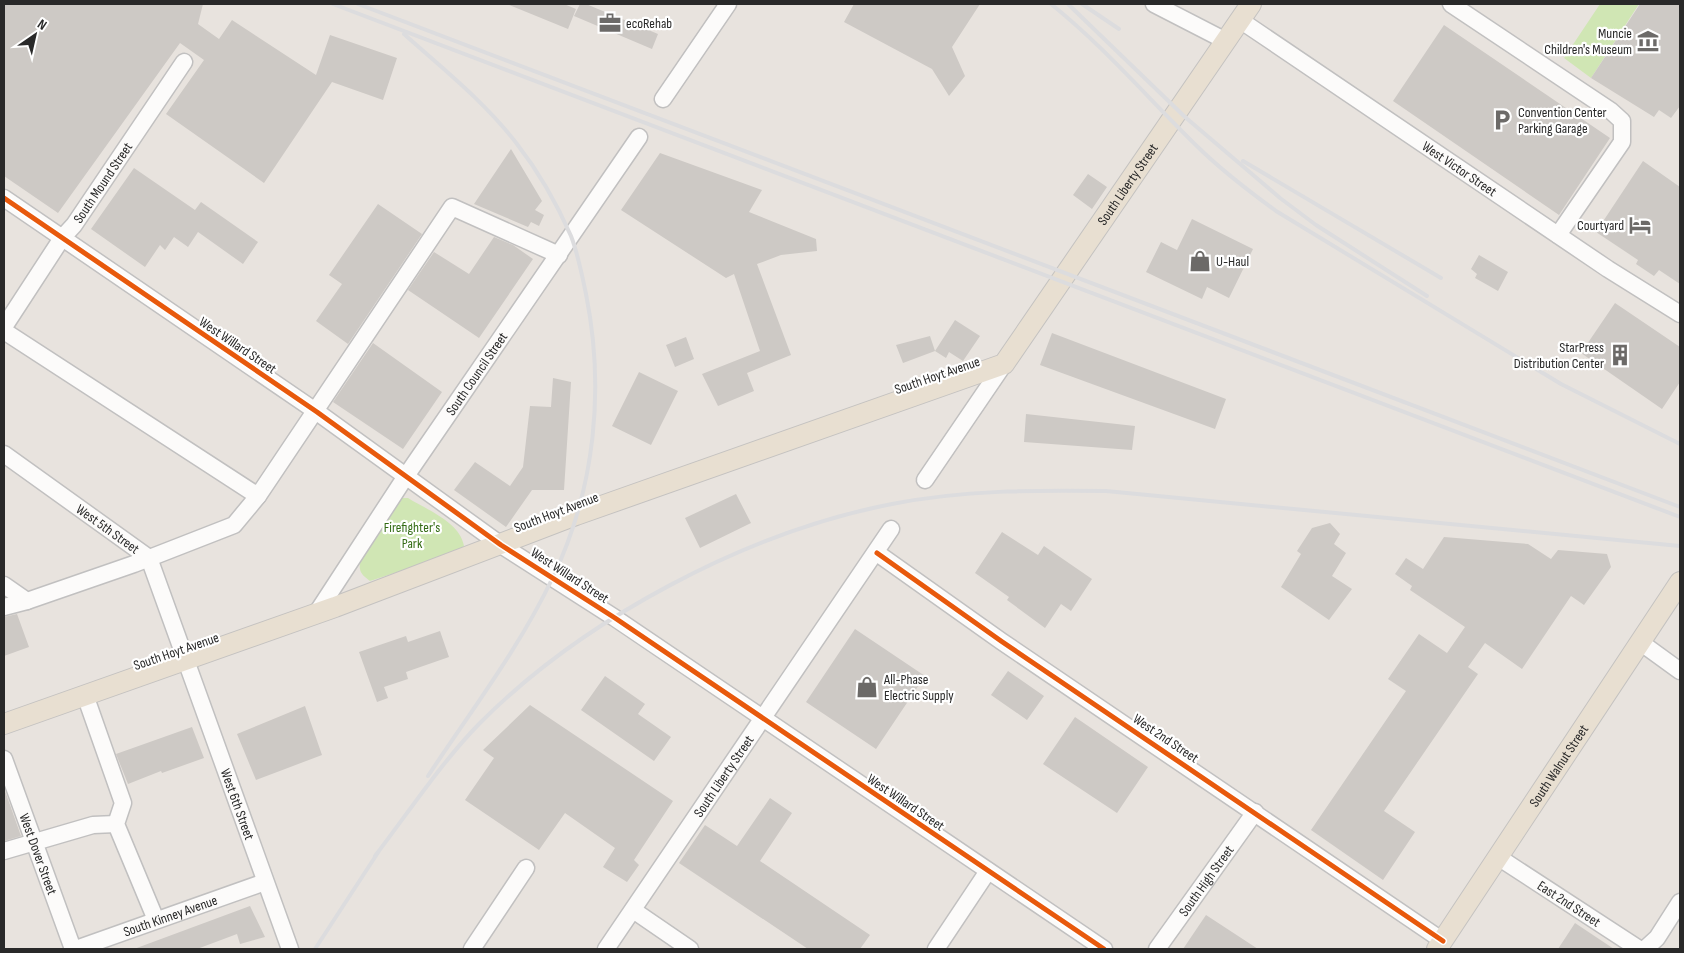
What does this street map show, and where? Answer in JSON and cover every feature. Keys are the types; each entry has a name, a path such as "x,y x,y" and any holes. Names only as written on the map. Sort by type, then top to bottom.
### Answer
{"main road":[{"name":"South Liberty Street","path":"1004,364 1245,12"},
{"name":"South Hoyt Avenue","path":"4,724 316,614 585,512 1004,364"},
{"name":"South Walnut Street","path":"1440,945 1680,582"}],"street":[{"path":"663,99 728,4"},
{"path":"1154,4 1226,40"},
{"path":"1451,4 1611,110 1622,121 1622,142 1558,235"},
{"name":"West Victor Street","path":"1245,12 1558,235 1680,314"},
{"name":"South Mound Street","path":"4,326 62,238 74,225 184,62"},
{"name":"South Council Street","path":"316,614 406,476 639,137"},
{"name":"West Willard Street","path":"4,198 317,412 501,544 763,718 1104,949"},
{"path":"4,607 27,601 148,558 234,525 258,496 317,412 452,208 559,255"},
{"path":"4,331 258,496"},
{"path":"925,480 1004,364"},
{"name":"West 5th Street","path":"4,454 148,558 186,659"},
{"name":"South Liberty Street","path":"606,949 892,529"},
{"name":"West 2nd Street","path":"876,553 1001,641 1254,812 1440,945"},
{"path":"4,585 27,601"},
{"path":"1640,642 1680,671"},
{"name":"West 6th Street","path":"186,659 290,949"},
{"path":"85,695 123,804 116,824 156,920"},
{"name":"West Dover Street","path":"4,759 52,897 74,949"},
{"name":"South High Street","path":"1157,949 1254,812"},
{"path":"4,852 93,825 116,824"},
{"name":"East 2nd Street","path":"1498,857 1639,949"},
{"path":"472,949 526,868"},
{"path":"936,949 988,871"},
{"name":"South Kinney Avenue","path":"74,949 265,882"},
{"path":"1645,949 1657,938 1680,902"},
{"path":"633,910 690,949"}],"green space":[{"path":"1600,4 1639,4 1591,78 1564,58"},
{"name":"Firefighter's Park","path":"401,498 408,498 450,523 461,538 464,546 459,552 370,581 361,571 361,558"}],"building":[{"path":"4,4 203,4 198,24 219,39 232,20 316,75 330,35 397,58 383,100 332,82 264,183 166,114 204,60 180,43 58,213 4,176"},
{"path":"507,4 564,4 576,9 568,29"},
{"name":"ecoRehab","path":"580,4 586,4 658,34 652,49 574,16"},
{"path":"854,4 980,4 952,47 965,76 949,96 932,69 844,22"},
{"name":"Muncie Children's Museum","path":"1640,4 1680,4 1680,106 1671,118 1659,110 1654,117 1591,78"},
{"name":"Convention Center Parking Garage","path":"1444,25 1610,138 1559,215 1393,101"},
{"path":"511,149 542,201 535,210 544,215 539,226 531,222 528,227 474,204"},
{"path":"660,153 762,190 749,212 816,239 817,251 781,255 757,264 791,355 747,373 754,391 718,406 702,374 760,351 734,274 726,278 621,210"},
{"name":"Courtyard","path":"1643,161 1680,187 1680,284 1659,270 1654,276 1636,264 1638,260 1596,232"},
{"path":"134,168 195,210 201,202 258,242 243,264 198,232 188,247 174,237 165,250 160,245 145,267 91,229"},
{"path":"1088,174 1107,187 1092,209 1073,195"},
{"path":"378,204 422,234 348,344 316,321 342,284 329,275"},
{"name":"U-Haul","path":"1192,219 1253,249 1229,298 1207,287 1202,299 1146,272 1161,242 1177,250"},
{"path":"494,237 513,245 533,259 479,338 408,290 434,252 469,274"},
{"path":"1479,255 1508,272 1498,291 1475,278 1477,274 1471,269"},
{"name":"StarPress Distribution Center","path":"1615,303 1680,347 1680,382 1662,409 1581,353"},
{"path":"955,320 980,336 963,361 949,352 946,358 935,351"},
{"path":"1052,333 1226,399 1215,429 1040,365"},
{"path":"930,336 935,351 903,363 896,345"},
{"path":"686,337 694,359 675,367 666,345"},
{"path":"373,343 442,392 403,449 333,402"},
{"path":"639,372 678,391 651,445 612,426"},
{"path":"553,378 571,382 564,490 532,490 506,527 454,490 475,462 510,486 523,467 530,406 551,407"},
{"path":"1026,414 1135,426 1132,450 1024,442"},
{"path":"736,494 751,523 700,548 685,518"},
{"path":"1330,523 1340,534 1334,544 1346,553 1332,576 1352,589 1329,620 1281,587 1301,554 1297,551 1312,528"},
{"path":"1002,532 1038,555 1044,546 1092,579 1071,611 1061,604 1045,628 1007,600 1009,597 975,573"},
{"path":"1444,537 1528,544 1551,559 1558,550 1607,554 1611,567 1584,605 1571,596 1522,669 1485,643 1468,667 1478,674 1384,811 1415,832 1383,880 1311,830 1406,691 1388,679 1419,634 1447,653 1465,627 1410,590 1412,586 1395,574 1406,558 1423,569"},
{"path":"17,614 29,647 4,656 4,617"},
{"name":"All-Phase Electric Supply","path":"855,629 925,676 876,749 806,702"},
{"path":"440,631 449,657 406,672 408,679 384,687 388,698 377,702 359,652 406,636 408,642"},
{"path":"1008,671 1044,696 1027,720 991,695"},
{"path":"605,676 645,704 638,714 671,737 654,761 581,710"},
{"path":"530,705 673,801 634,860 639,865 627,882 603,867 615,848 565,813 539,850 465,800 494,758 483,750"},
{"path":"305,706 322,755 256,780 237,734"},
{"path":"1075,717 1148,767 1117,813 1043,764"},
{"path":"192,727 204,758 162,773 161,771 128,784 116,754"},
{"path":"4,788 21,836 4,841"},
{"path":"770,798 792,813 760,861 870,935 860,949 808,949 679,863 705,825 737,846"},
{"path":"250,906 265,937 240,944 237,934 197,949 134,949"},
{"path":"1206,915 1258,949 1183,949"},
{"path":"1575,923 1614,949 1558,949"}],"railway":[{"path":"333,4 1680,517"},
{"path":"358,4 1680,507"},
{"path":"1051,4 1110,57 1211,159 1276,211 1561,384 1680,444"},
{"path":"1068,4 1185,117 1280,198 1316,225 1427,296"},
{"path":"1082,4 1119,29"},
{"path":"404,34 463,86 505,129 525,154 547,188 571,236 578,257 592,330 595,366 595,402 587,474 579,509 567,543 553,577 526,628 428,776"},
{"path":"1243,161 1441,278"},
{"path":"375,856 465,739 521,686 567,649 617,616 670,585 725,558 781,535 837,517 919,499 972,493 1106,491 1680,546"},
{"path":"315,949 379,851"}],"cycle path":[{"path":"4,198 317,412 501,545 615,618 1104,949"},
{"path":"877,553 1001,641 1443,941"}],"place":[{"name":"ecoRehab","path":"610,23"},
{"name":"Muncie Children's Museum","path":"1648,41"},
{"name":"Convention Center Parking Garage","path":"1502,120"},
{"name":"Courtyard","path":"1640,225"},
{"name":"U-Haul","path":"1200,261"},
{"name":"StarPress Distribution Center","path":"1620,355"},
{"name":"All-Phase Electric Supply","path":"867,687"}]}
